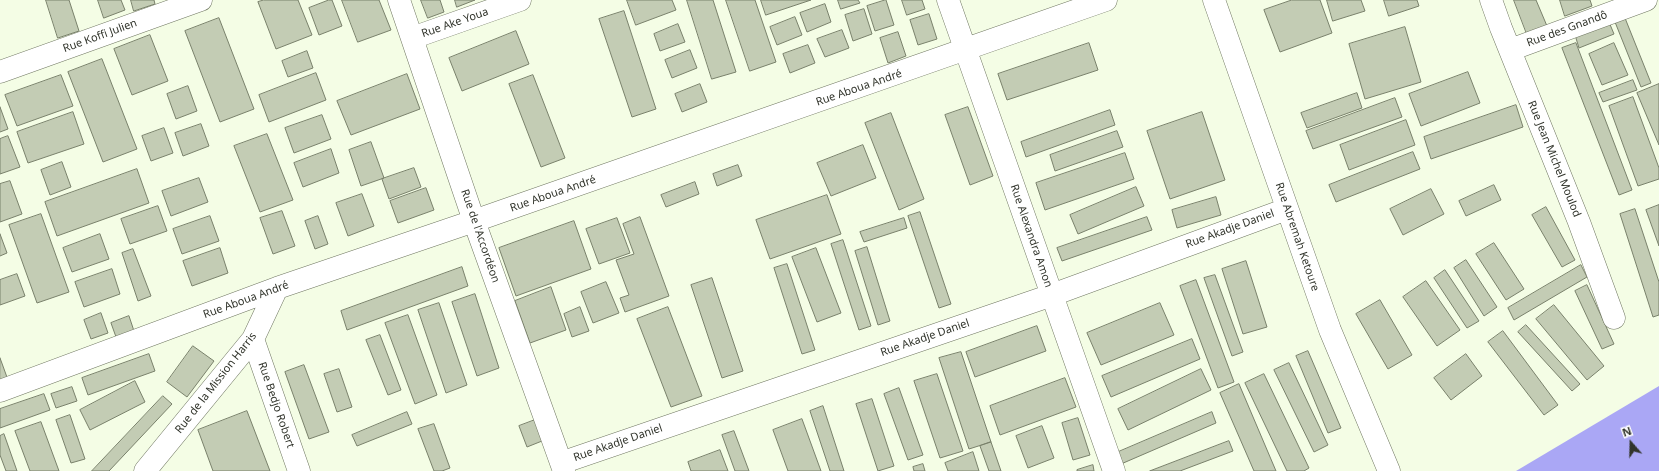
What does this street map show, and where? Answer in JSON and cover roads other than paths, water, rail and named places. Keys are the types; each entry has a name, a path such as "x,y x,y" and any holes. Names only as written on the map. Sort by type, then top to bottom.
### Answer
{"street":[{"name":"Rue Koffi Julien","path":"0,72 201,0"},
{"name":"Rue de l'Accordéon","path":"399,0 474,221 562,467"},
{"name":"Rue Ake Youa","path":"412,38 520,0"},
{"name":"Rue Alexandra Amon","path":"948,0 1114,471"},
{"name":"Rue Aboua André","path":"0,391 277,288 474,221 1106,0"},
{"name":"Rue Abremah Ketoure","path":"1214,0 1330,330 1389,471"},
{"name":"Rue Jean Michel Moulod","path":"1491,0 1579,222 1614,318"},
{"name":"Rue des Gnandô","path":"1510,50 1646,0"},
{"name":"Rue Akadje Daniel","path":"562,467 1052,295 1287,208"},
{"name":"Rue de la Mission Harris","path":"145,471 253,339 277,288"},
{"name":"Rue Bedjo Robert","path":"253,339 299,471"}]}
